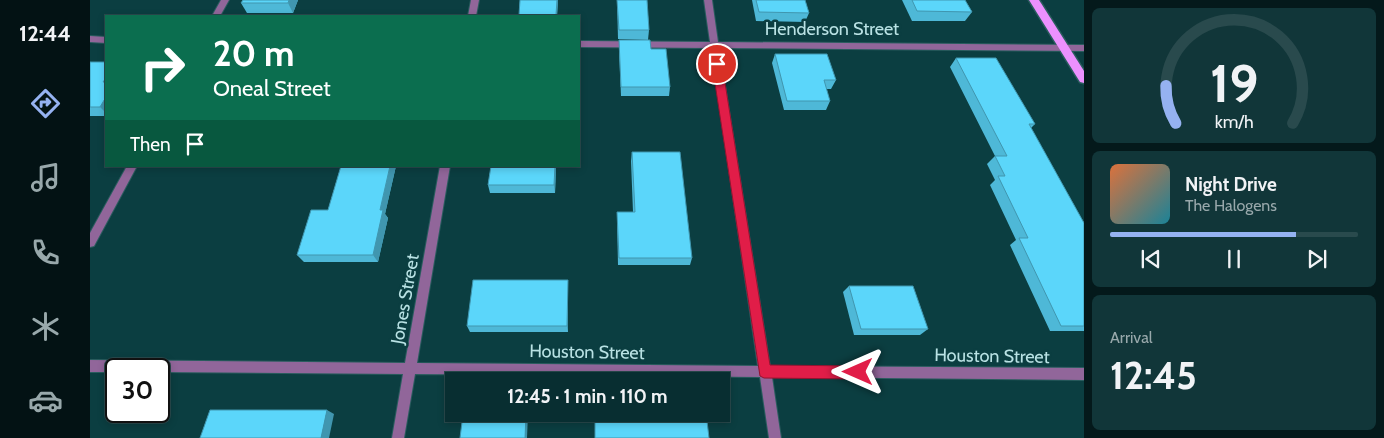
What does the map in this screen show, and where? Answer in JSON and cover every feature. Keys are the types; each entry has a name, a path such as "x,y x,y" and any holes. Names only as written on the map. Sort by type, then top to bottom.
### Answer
{"main road":[{"path":"1034,0 1084,79"}],"street":[{"path":"217,15 225,0"},
{"path":"472,15 475,0"},
{"path":"708,0 775,438"},
{"path":"90,40 105,40"},
{"name":"Henderson Street","path":"580,44 1084,48"},
{"path":"90,243 131,167"},
{"name":"Jones Street","path":"398,438 446,167"},
{"name":"Houston Street","path":"90,366 1084,374"}],"building":[{"path":"243,0 289,0 288,3 241,3"},
{"path":"520,0 557,0 556,15 519,15"},
{"path":"617,0 647,0 649,30 619,30"},
{"path":"756,0 805,0 809,13 759,12"},
{"path":"912,0 965,0 972,12 917,11"},
{"path":"619,40 650,40 651,49 666,49 670,87 621,87"},
{"path":"775,54 827,54 836,80 824,80 830,101 787,101"},
{"path":"956,58 996,58 1035,124 1029,124 1084,223 1084,326 1061,326 1019,238 1028,238 998,176 1005,176 995,156 1007,156"},
{"path":"90,62 105,62 105,79 103,82 105,82 105,99 100,107 90,107"},
{"path":"632,152 680,152 692,258 619,258 617,212 635,212"},
{"path":"341,167 390,167 380,210 383,210 373,255 297,255 311,210 328,210"},
{"path":"491,167 555,167 554,185 488,185"},
{"path":"473,280 568,280 567,326 467,326"},
{"path":"849,286 913,286 928,329 861,329"},
{"path":"210,410 327,410 321,438 200,438"},
{"path":"462,422 526,422 525,438 460,438"},
{"path":"595,422 707,422 709,438 595,438"}],"route":[{"path":"717,64 764,372 858,372"}]}
